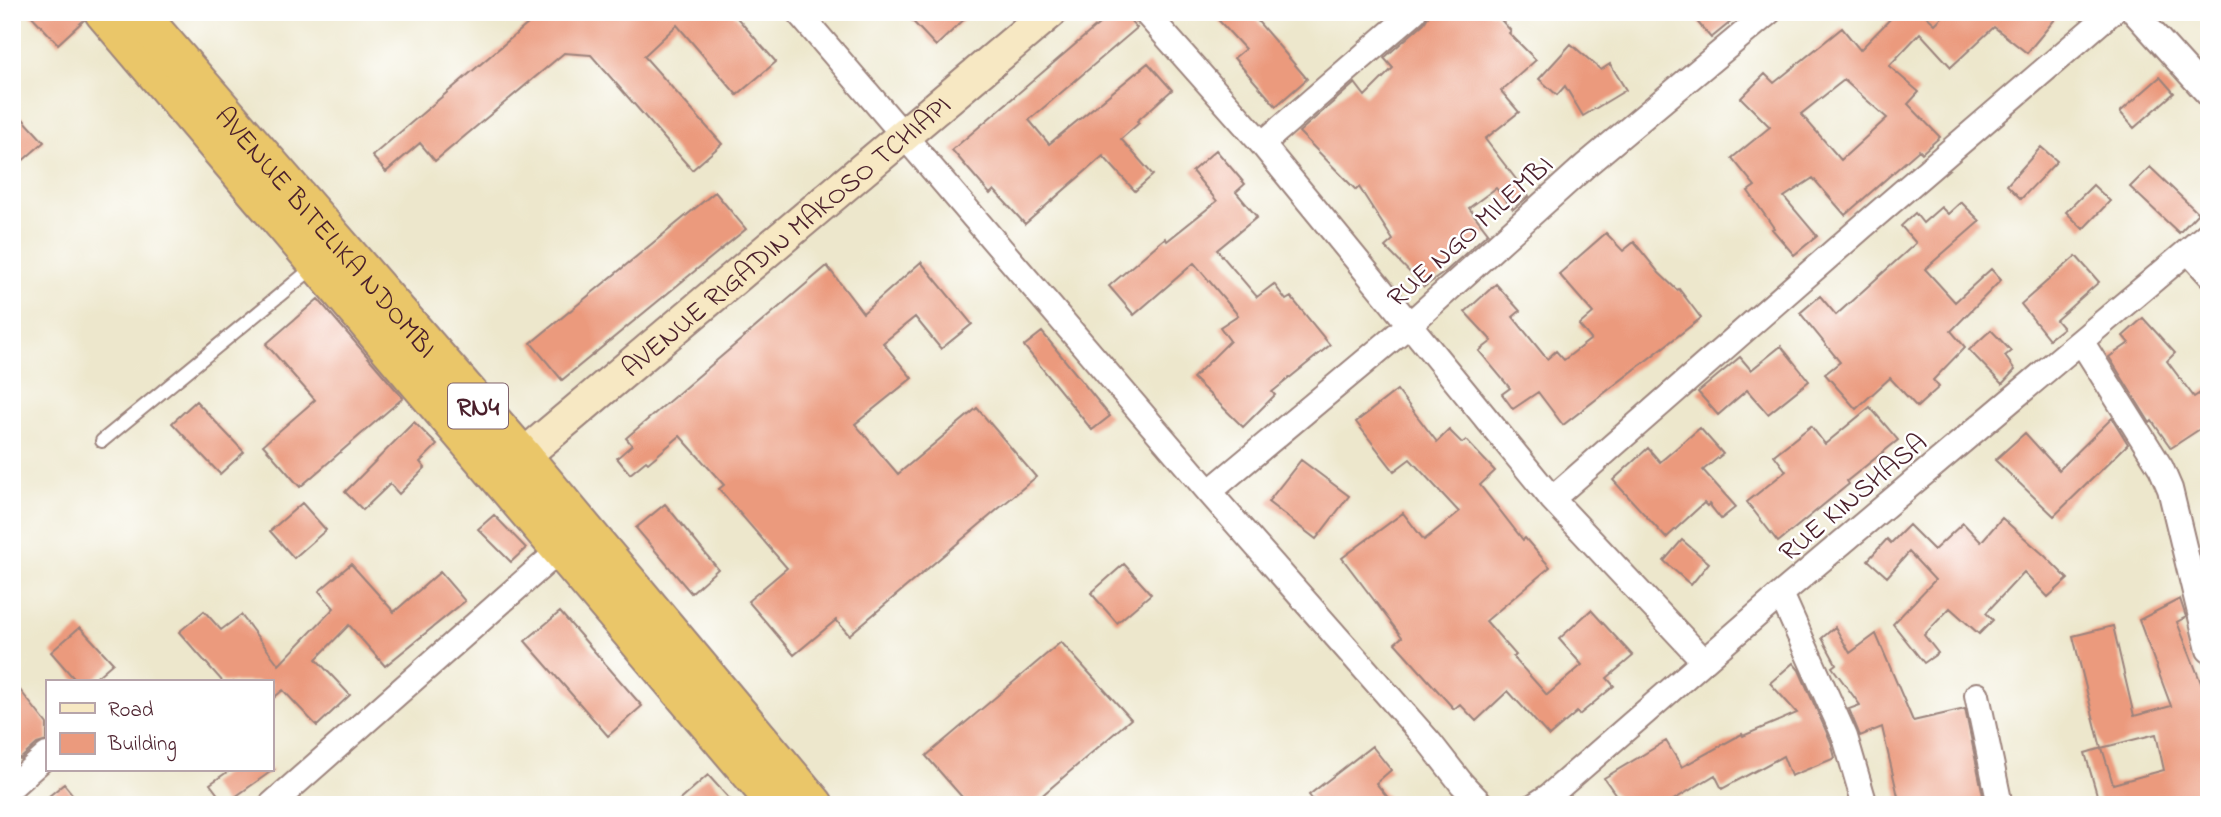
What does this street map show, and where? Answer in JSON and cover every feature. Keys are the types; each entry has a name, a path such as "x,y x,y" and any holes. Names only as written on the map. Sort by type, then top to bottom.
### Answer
{"highway":[{"name":"AVENUE BITELIKA NDOMBI","path":"104,12 318,264 511,466 814,805"},
{"name":"AVENUE BITELIKA NDOMBI","path":"137,12 511,466 562,549 778,805"}],"street":[{"path":"798,12 1209,492 1482,805"},
{"name":"AVENUE RIGADIN MAKOSO TCHIAPI","path":"511,466 1050,12"},
{"path":"1145,12 1262,144 1552,499 1704,661"},
{"path":"1262,144 1414,12"},
{"name":"RUE NGO MILEMBI","path":"1209,492 1410,324 1586,165 1769,12"},
{"path":"1552,499 2112,12"},
{"path":"2134,12 2209,95"},
{"name":"RUE KINSHASA","path":"1535,805 1549,796 1781,594 2209,233"},
{"path":"2188,251 2209,274"},
{"path":"2081,341 2161,468 2170,489 2202,598 2209,650"},
{"path":"271,805 562,549"},
{"path":"1781,594 1845,737 1865,805"},
{"path":"1977,695 2000,805"},
{"path":"12,786 46,756"}],"lane":[{"path":"102,441 318,264"}],"building":[{"path":"28,12 83,12 84,20 58,44"},
{"path":"542,12 732,12 776,62 737,95 677,25 644,56 722,144 692,170 591,55 564,53 435,161 420,143 386,172 372,156"},
{"path":"904,12 972,12 936,46"},
{"path":"1113,12 1123,12 1137,28 1029,120 1049,144 1148,63 1172,90 1121,139 1153,175 1135,191 1103,156 1025,224 994,190 990,194 952,150"},
{"path":"1211,12 1250,12 1307,79 1276,106 1234,58 1245,49"},
{"path":"1431,12 1494,12 1511,31 1509,33 1536,60 1501,91 1519,112 1485,139 1529,196 1513,209 1496,188 1469,208 1488,233 1424,287 1385,247 1393,240 1359,187 1356,190 1299,132 1355,83 1365,96 1393,68 1384,58 1424,23"},
{"path":"1689,12 1743,12 1711,38"},
{"path":"1897,12 1922,12 1935,24 1947,12 2061,12 2027,53 1994,27 1951,67 1920,33 1889,66 1919,92 1908,104 1940,137 1922,153 1919,150 1845,215 1813,178 1784,197 1817,236 1794,255 1772,229 1774,228 1748,191 1755,186 1732,158 1770,127 1741,98 1765,74 1774,83 1842,28 1860,50","holes":["1844,80 1887,118 1841,160 1801,114"]},
{"path":"1571,44 1601,70 1610,64 1626,90 1583,116 1565,86 1557,95 1539,79"},
{"path":"2160,77 2174,93 2134,128 2120,112"},
{"path":"12,107 44,142 12,170"},
{"path":"2041,147 2057,161 2021,199 2007,185"},
{"path":"1216,150 1245,184 1236,192 1257,217 1217,250 1257,297 1274,284 1286,300 1291,297 1330,345 1272,392 1275,395 1243,427 1193,378 1230,341 1220,327 1238,315 1194,263 1134,315 1109,286 1165,238 1167,241 1217,201 1192,171"},
{"path":"2150,167 2198,213 2179,233 2130,187"},
{"path":"2093,185 2110,201 2083,229 2066,212"},
{"path":"715,192 746,229 562,380 531,343"},
{"path":"1961,202 1980,221 1925,269 1955,302 1991,269 2001,280 1951,331 1965,347 1933,380 1939,387 1917,407 1890,378 1856,409 1825,374 1840,362 1800,313 1820,296 1836,315 1916,243 1901,226 1915,213 1923,223 1941,207 1948,214"},
{"path":"1606,233 1623,251 1634,242 1659,273 1679,289 1701,318 1563,425 1538,392 1513,409 1502,394 1510,388 1479,351 1492,341 1465,312 1496,284 1520,311 1513,317 1547,359 1556,351 1564,360 1591,339 1579,325 1593,313 1559,274"},
{"path":"2076,256 2099,282 2056,320 2063,328 2049,339 2021,304"},
{"path":"921,262 972,324 941,349 915,317 883,343 912,378 855,424 898,474 977,408 1036,477 849,635 836,620 794,655 748,601 787,568 719,489 724,485 680,436 648,463 646,461 630,474 617,458 632,445 626,438 827,266 863,313"},
{"path":"318,299 403,398 300,487 263,445 315,400 266,344"},
{"path":"2143,318 2175,353 2167,361 2194,397 2209,387 2209,423 2171,448 2152,421 2150,423 2109,357 2129,343 2123,336"},
{"path":"1991,330 2011,351 2005,356 2015,370 2002,384 1969,350"},
{"path":"1042,332 1110,416 1092,430 1024,346"},
{"path":"1781,346 1809,381 1768,414 1747,390 1718,415 1698,392 1740,357 1751,370"},
{"path":"1397,390 1437,442 1449,430 1462,443 1466,440 1495,471 1480,485 1523,540 1525,538 1550,567 1486,621 1516,655 1513,657 1547,695 1582,665 1559,639 1591,610 1633,656 1607,678 1614,686 1549,736 1508,691 1476,721 1460,704 1454,709 1395,643 1402,637 1342,558 1403,513 1424,540 1459,512 1410,459 1394,471 1356,422"},
{"path":"196,401 244,452 220,474 172,423"},
{"path":"1870,407 1898,440 1778,542 1747,502 1786,471 1774,455 1811,426 1825,444"},
{"path":"2112,418 2128,444 2054,516 1995,460 2025,433 2059,470"},
{"path":"414,422 437,445 420,462 425,468 399,494 390,484 363,510 345,492"},
{"path":"1700,428 1723,454 1703,470 1736,507 1721,519 1709,504 1707,506 1704,503 1666,538 1613,480 1648,448 1660,462"},
{"path":"1301,460 1349,496 1316,539 1268,502"},
{"path":"302,503 326,530 294,558 270,531"},
{"path":"665,504 718,569 691,593 636,528"},
{"path":"494,515 526,548 511,562 478,529"},
{"path":"2002,518 2068,579 2048,597 2024,572 1986,613 1993,620 1979,634 1950,608 1924,635 1938,653 1924,663 1893,624 1935,580 1909,552 1887,577 1868,560 1887,539 1891,543 1909,525 1934,550 1963,523 1981,542"},
{"path":"1682,540 1709,563 1691,585 1664,561"},
{"path":"351,564 394,612 440,572 465,601 385,666 349,625 316,659 350,695 317,726 283,690 273,698 273,680 221,680 179,632 204,611 221,630 241,615 279,665 334,608 319,591"},
{"path":"1124,564 1151,594 1117,623 1091,593"},
{"path":"2180,599 2186,617 2177,622 2209,703 2209,805 2100,805 2085,753 2102,748 2113,784 2164,770 2156,734 2101,748 2073,636 2113,626 2134,716 2171,706 2139,620"},
{"path":"560,612 642,706 608,736 525,641"},
{"path":"80,627 113,663 93,680 75,680 51,652"},
{"path":"1835,627 1850,653 1876,634 1913,721 1965,709 1985,805 1900,805 1882,727 1860,736 1849,709 1860,705 1832,667 1836,664 1822,638"},
{"path":"1061,642 1131,719 1031,805 969,805 926,756"},
{"path":"1793,663 1799,670 1831,742 1835,758 1791,776 1783,756 1722,789 1715,775 1665,805 1623,805 1604,778 1666,741 1682,767 1742,734 1743,736 1797,713 1770,683"},
{"path":"12,680 46,723 46,741 37,744 20,759 12,749"},
{"path":"1372,746 1391,770 1376,783 1394,805 1317,805 1309,795"},
{"path":"227,772 270,772 225,804 210,784"},
{"path":"708,775 735,805 674,805"},
{"path":"64,784 81,805 38,805"}]}
